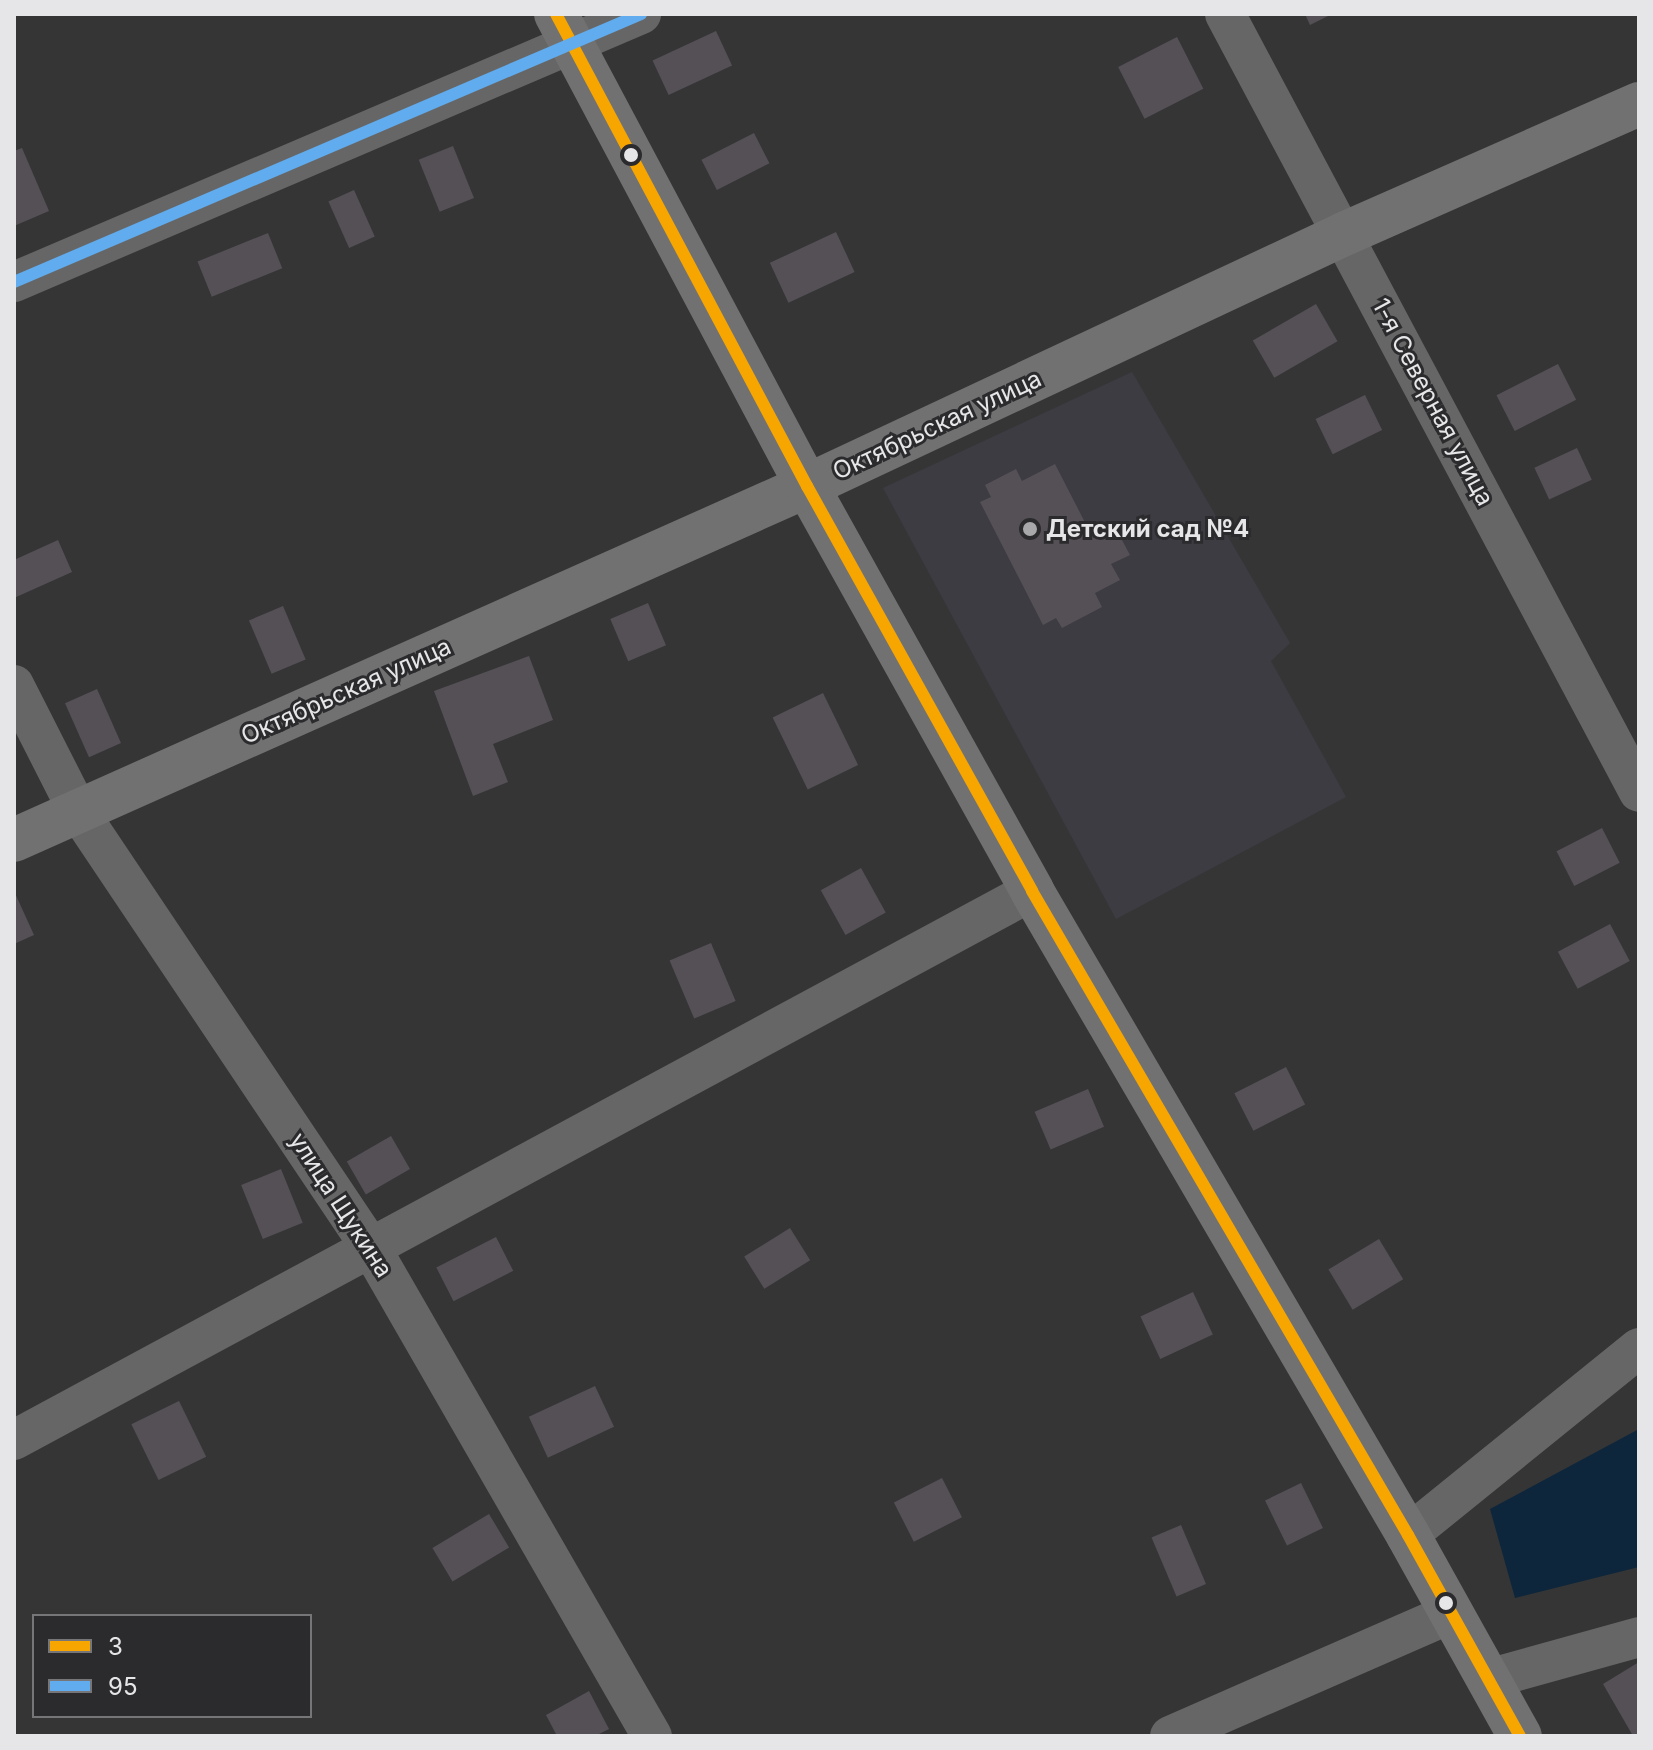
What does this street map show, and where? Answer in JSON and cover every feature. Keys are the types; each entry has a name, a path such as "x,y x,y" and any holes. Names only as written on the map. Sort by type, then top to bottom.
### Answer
{"street":[{"path":"14,282 564,30 641,14"},
{"name":"1-я Северная улица","path":"1225,14 1639,792"},
{"path":"564,30 807,486 1032,891 1408,1535 1520,1736"},
{"name":"Октябрьская улица","path":"14,840 807,486 1344,234 1639,104"},
{"name":"улица Щукина","path":"14,685 78,811 371,1248 652,1736"},
{"path":"14,1440 1032,891"},
{"path":"1408,1535 1639,1348"},
{"path":"1170,1736 1451,1613"},
{"path":"1488,1679 1639,1637"}],"shaded area":[{"path":"1132,372 1290,643 1271,661 1346,797 1116,919 883,488"}],"water":[{"path":"1639,1429 1639,1567 1515,1598 1490,1509"}],"building":[{"path":"1305,14 1332,14 1310,25"},
{"path":"716,31 732,65 669,95 653,61"},
{"path":"1177,37 1203,89 1145,119 1118,67"},
{"path":"754,133 769,163 717,190 701,160"},
{"path":"453,146 474,198 440,212 419,160"},
{"path":"22,148 49,211 14,226 14,151"},
{"path":"354,190 375,237 349,248 328,201"},
{"path":"836,232 855,272 788,303 770,263"},
{"path":"268,233 282,268 212,297 198,261"},
{"path":"1316,304 1338,341 1274,378 1253,340"},
{"path":"1558,364 1576,400 1515,431 1497,395"},
{"path":"1365,395 1382,430 1333,454 1316,419"},
{"path":"1577,448 1592,480 1549,500 1534,468"},
{"path":"1055,464 1093,538 1115,527 1130,555 1111,564 1120,580 1095,593 1102,607 1062,628 1056,618 1043,625 980,502 991,497 985,485 1016,469 1022,481"},
{"path":"58,540 72,572 14,598 14,560"},
{"path":"648,603 666,645 628,661 610,619"},
{"path":"283,606 306,659 272,674 249,620"},
{"path":"529,656 553,720 493,744 508,782 473,796 434,691"},
{"path":"97,689 121,743 89,757 65,703"},
{"path":"823,693 858,765 808,789 773,718"},
{"path":"1602,828 1620,863 1574,886 1557,851"},
{"path":"861,868 886,913 845,935 821,890"},
{"path":"14,891 34,935 14,944"},
{"path":"1610,924 1630,961 1578,989 1558,952"},
{"path":"711,943 736,1001 694,1019 670,961"},
{"path":"1286,1067 1305,1104 1253,1131 1234,1093"},
{"path":"1088,1089 1104,1127 1051,1149 1035,1112"},
{"path":"391,1136 410,1169 366,1194 347,1162"},
{"path":"281,1169 303,1223 263,1239 241,1185"},
{"path":"790,1228 810,1260 764,1289 744,1257"},
{"path":"496,1237 513,1271 454,1301 436,1267"},
{"path":"1379,1239 1403,1279 1353,1310 1328,1269"},
{"path":"1193,1292 1213,1335 1160,1359 1140,1317"},
{"path":"595,1386 614,1427 548,1458 529,1417"},
{"path":"179,1401 206,1457 159,1480 131,1424"},
{"path":"942,1478 962,1517 914,1542 894,1503"},
{"path":"1301,1483 1323,1528 1287,1545 1265,1501"},
{"path":"489,1514 509,1547 453,1581 432,1548"},
{"path":"1181,1525 1206,1584 1177,1596 1152,1538"},
{"path":"1639,1662 1639,1736 1633,1736 1603,1684"},
{"path":"589,1691 609,1729 595,1736 557,1736 546,1715"}],"transit line":[{"name":"3","path":"556,14 807,486 1032,891 1408,1535 1520,1736"},
{"name":"95","path":"14,282 641,14"}],"place":[{"name":"Детский сад №4","path":"1030,529"}]}
